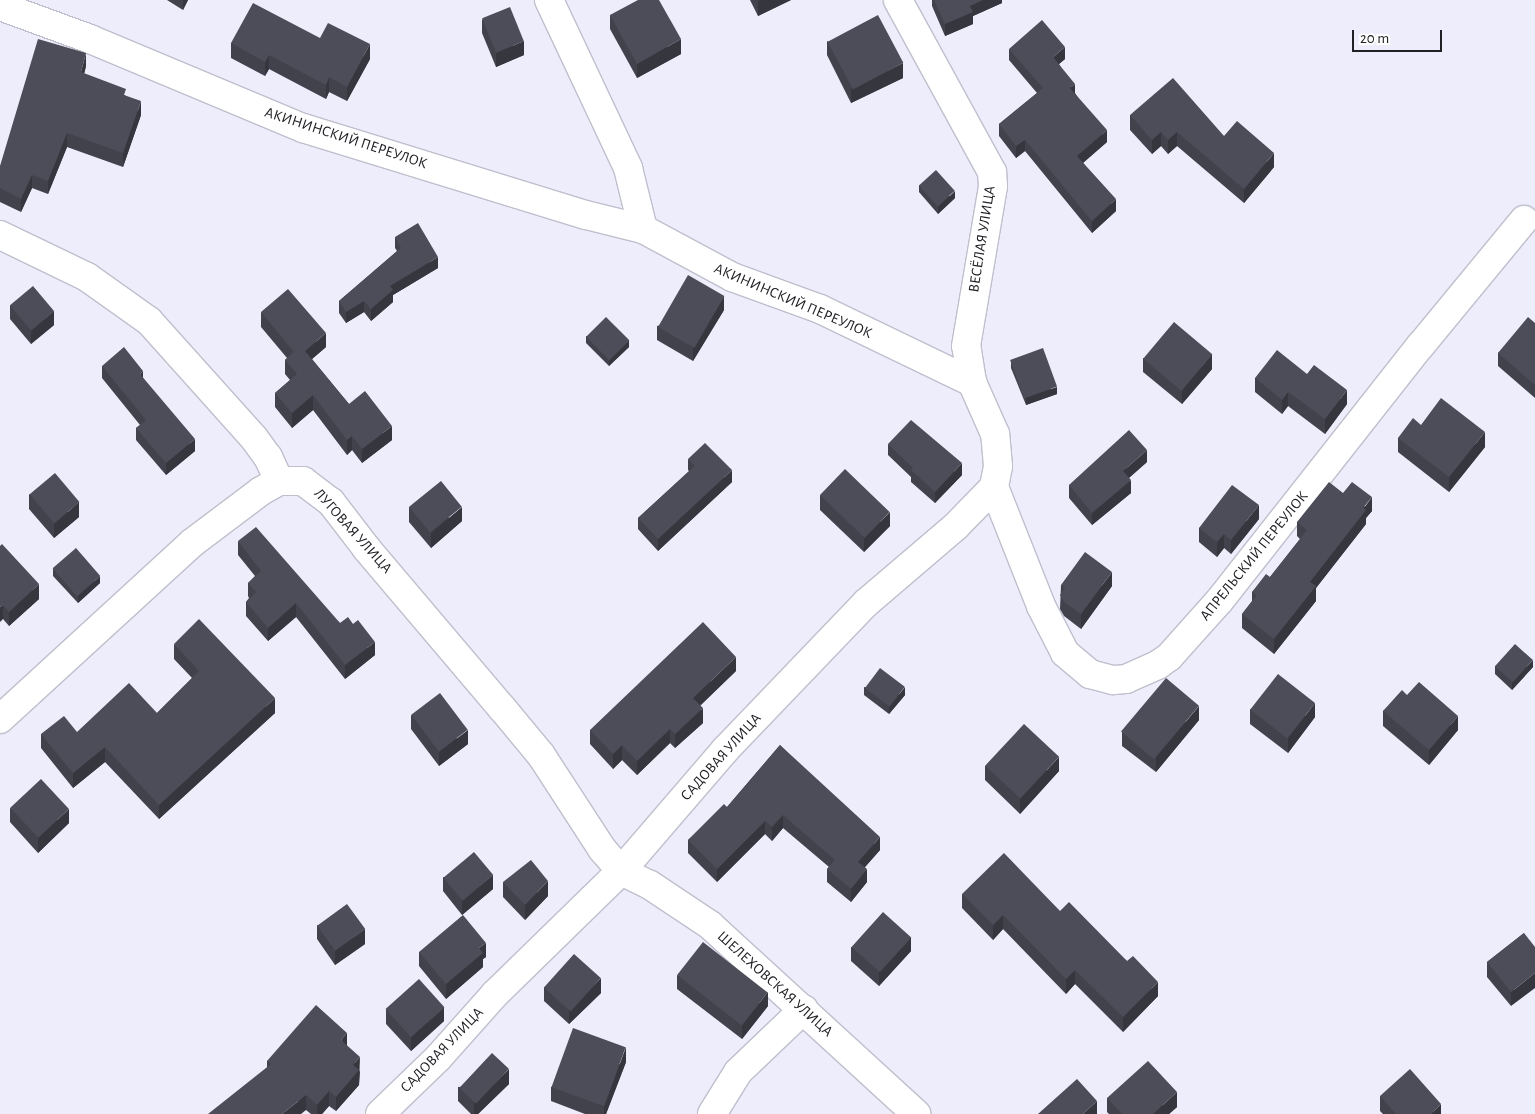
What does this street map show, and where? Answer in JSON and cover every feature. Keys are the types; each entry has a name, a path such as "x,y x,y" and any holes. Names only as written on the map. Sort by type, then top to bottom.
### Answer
{"street":[{"path":"549,0 628,168 643,229"},
{"name":"ВЕСЁЛАЯ УЛИЦА","path":"898,0 992,172 993,186 968,330 967,360 972,382"},
{"name":"АКИНИНСКИЙ ПЕРЕУЛОК","path":"0,6 90,39 303,128 569,210 643,229 732,277 820,309 972,382"},
{"name":"АПРЕЛЬСКИЙ ПЕРЕУЛОК","path":"994,487 1040,606 1065,653 1090,674 1113,680 1126,679 1159,664 1169,657 1220,600 1421,345 1524,220"},
{"path":"0,235 88,277 149,321 254,438 268,456 279,481 192,543 0,719"},
{"path":"972,382 995,434 998,466 994,487"},
{"name":"ЛУГОВАЯ УЛИЦА","path":"279,481 303,481 331,502 362,544 391,574 541,755 602,849 621,870"},
{"name":"САДОВАЯ УЛИЦА","path":"380,1114 438,1058 496,994 621,870 725,750 866,603 956,526 994,487"},
{"name":"ШЕЛЕХОВСКАЯ УЛИЦА","path":"621,870 650,885 710,925 804,1009 916,1114"},
{"path":"712,1114 738,1072 804,1009"}],"building":[{"path":"638,0 659,0 681,39 637,64 610,15"},
{"path":"934,0 983,0 970,6 973,12 945,24"},
{"path":"253,3 320,38 328,23 370,44 347,87 329,77 326,85 269,55 265,62 231,43"},
{"path":"510,7 524,41 496,53 482,18"},
{"path":"878,15 903,63 853,89 828,42"},
{"path":"1042,20 1065,47 1053,57 1075,84 1070,88 1107,130 1077,156 1116,199 1092,221 1025,140 1016,146 999,124 1043,88 1009,49"},
{"path":"38,39 86,53 81,72 126,89 124,95 141,101 123,153 67,133 48,181 32,175 21,199 0,188 0,166"},
{"path":"1173,78 1224,136 1237,121 1274,153 1244,189 1177,132 1168,140 1161,132 1152,140 1130,115"},
{"path":"936,170 955,191 938,206 919,185"},
{"path":"418,223 438,257 390,286 393,290 371,309 364,301 346,312 339,301 401,248 395,237"},
{"path":"688,275 724,296 694,348 658,327"},
{"path":"33,286 54,311 31,331 10,305"},
{"path":"288,289 326,333 305,351 349,404 365,391 392,426 362,449 352,436 347,440 313,395 292,413 275,393 297,374 285,360 294,352 261,312"},
{"path":"606,317 629,340 610,360 586,337"},
{"path":"1528,317 1535,323 1535,385 1498,353"},
{"path":"1174,322 1212,354 1181,391 1143,359"},
{"path":"124,347 143,371 140,374 195,439 166,463 136,428 146,420 102,366"},
{"path":"1043,348 1057,387 1024,398 1010,360"},
{"path":"1277,350 1307,374 1314,365 1347,390 1325,419 1288,392 1282,400 1255,378"},
{"path":"1441,398 1485,432 1449,477 1398,438 1413,418 1421,425"},
{"path":"911,420 962,463 935,492 911,470 913,468 888,444"},
{"path":"1129,430 1147,450 1123,471 1131,480 1092,513 1069,485"},
{"path":"705,443 732,470 658,539 638,518 695,466 688,459"},
{"path":"845,469 890,512 865,538 820,495"},
{"path":"55,473 79,502 54,523 30,494"},
{"path":"441,481 462,507 430,532 409,507"},
{"path":"1329,482 1343,493 1352,482 1372,497 1363,508 1366,510 1310,582 1316,586 1274,639 1242,614 1257,595 1252,592 1266,574 1270,577 1307,530 1297,522"},
{"path":"1232,485 1259,505 1231,540 1224,534 1217,542 1199,528"},
{"path":"256,527 340,623 348,617 353,624 358,620 375,642 345,665 296,603 268,628 246,602 256,592 248,583 261,571 238,541"},
{"path":"2,544 39,584 9,612 3,605 0,607 0,546"},
{"path":"76,548 100,576 77,596 53,568"},
{"path":"1085,552 1112,572 1081,614 1064,602 1060,595 1065,588 1061,585"},
{"path":"199,619 275,698 159,805 105,747 73,773 41,734 64,716 77,732 129,683 157,713 199,671 174,644"},
{"path":"703,622 736,657 693,698 703,708 675,734 670,729 637,761 622,745 613,754 590,730"},
{"path":"1515,644 1533,660 1513,682 1495,666"},
{"path":"880,668 905,687 890,707 865,688"},
{"path":"1278,674 1315,703 1287,738 1250,709"},
{"path":"1166,678 1199,706 1154,759 1121,732"},
{"path":"1419,682 1458,716 1429,750 1383,711 1402,690 1407,695"},
{"path":"440,693 468,730 439,751 411,715"},
{"path":"1024,724 1059,757 1020,798 985,766"},
{"path":"780,745 880,837 858,862 867,869 851,889 827,869 835,860 783,815 772,827 765,821 717,869 688,840 724,804 727,807"},
{"path":"41,779 69,809 38,838 10,808"},
{"path":"474,852 493,875 463,901 443,878"},
{"path":"1004,853 1060,911 1069,902 1127,961 1133,956 1158,982 1123,1017 1075,970 1066,979 1003,915 993,925 962,894"},
{"path":"531,860 548,881 525,905 503,882"},
{"path":"347,904 365,929 335,951 317,926"},
{"path":"883,912 911,937 880,972 852,947"},
{"path":"463,915 486,943 479,948 483,953 446,984 419,952"},
{"path":"1524,933 1535,947 1535,973 1511,992 1487,962"},
{"path":"703,942 768,992 742,1026 677,975"},
{"path":"574,954 601,978 571,1012 544,987"},
{"path":"419,979 444,1007 411,1037 386,1009"},
{"path":"316,1005 347,1033 341,1040 360,1057 353,1065 359,1070 336,1097 329,1091 317,1105 306,1095 282,1114 208,1114 271,1064 267,1061"},
{"path":"573,1028 626,1047 604,1106 551,1087"},
{"path":"492,1053 509,1069 476,1104 459,1088"},
{"path":"1148,1061 1177,1092 1153,1114 1122,1114 1107,1098"},
{"path":"1410,1069 1441,1104 1431,1114 1396,1114 1380,1096"},
{"path":"1077,1079 1097,1101 1083,1114 1038,1114"}]}
